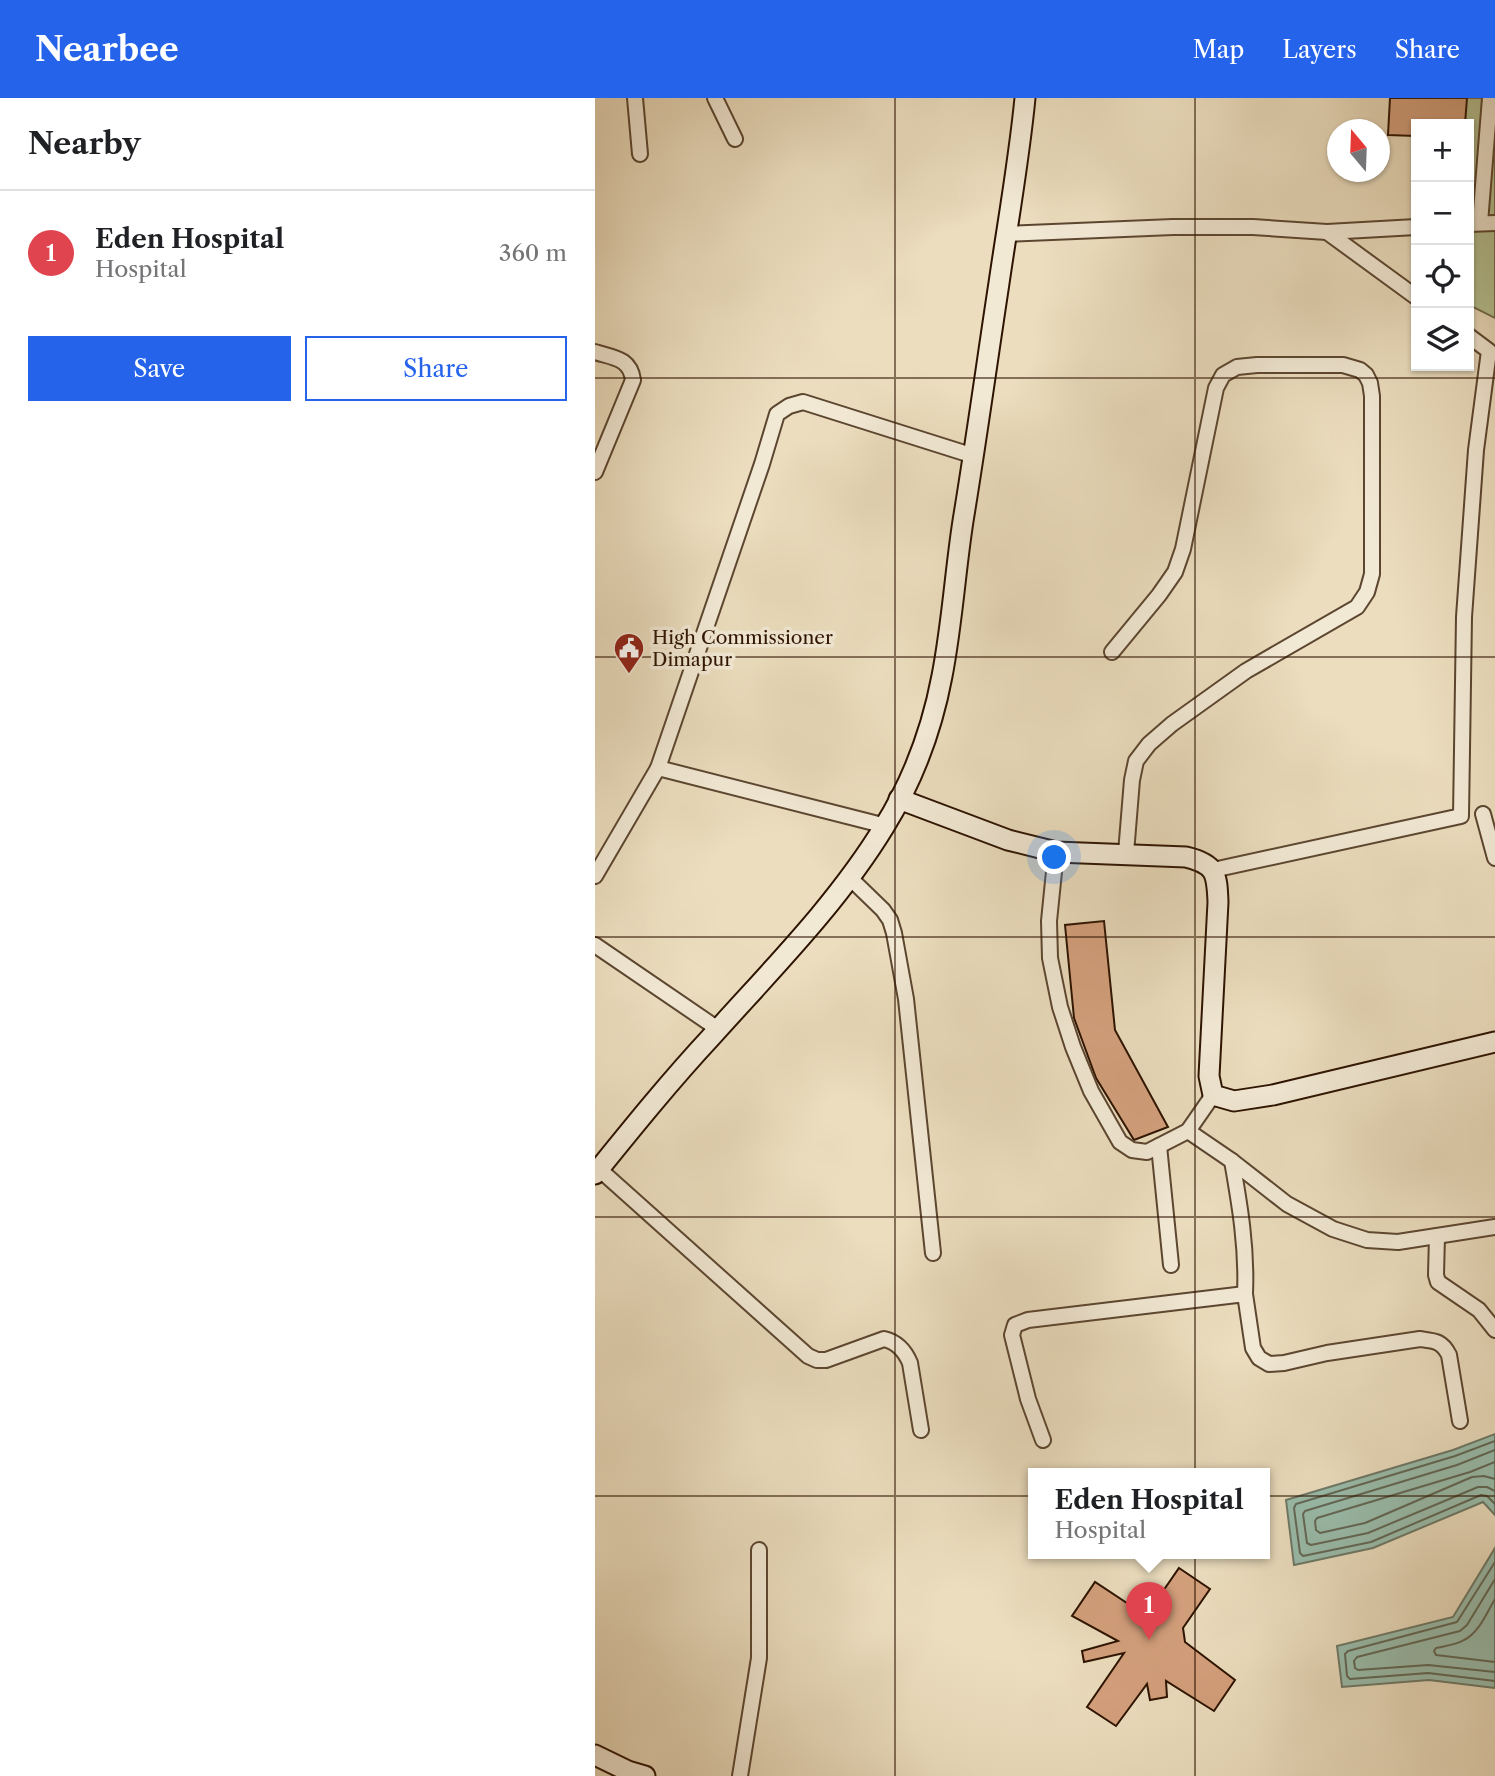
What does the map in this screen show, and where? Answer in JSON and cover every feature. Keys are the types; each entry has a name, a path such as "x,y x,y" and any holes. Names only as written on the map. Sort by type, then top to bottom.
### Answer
{"main road":[{"path":"597,1171 632,1126 850,878 885,826 928,733 942,676 1025,98"},
{"path":"899,799 1008,840 1056,852 1186,857 1202,860 1213,870 1218,902 1209,1076 1213,1095 1234,1101 1273,1095 1495,1042"},
{"path":"595,1755 633,1774"}],"street":[{"path":"635,98 640,154"},
{"path":"715,98 735,139"},
{"path":"1481,223 1490,98"},
{"path":"1006,234 1173,227 1253,227 1328,232 1411,227"},
{"path":"1328,232 1411,293"},
{"path":"1461,816 1464,617 1476,450 1492,352 1474,339"},
{"path":"595,352 624,361 632,370 633,380 595,472"},
{"path":"1112,652 1175,572 1183,549 1216,388 1223,375 1237,367 1257,365 1343,365 1360,370 1366,375 1372,396 1372,574 1367,592 1357,607 1246,671 1172,724 1149,744 1136,761 1126,853"},
{"path":"595,876 658,768 777,414 789,406 803,402 974,456"},
{"path":"658,768 885,826"},
{"path":"1213,870 1461,816 1489,813 1495,858"},
{"path":"1056,852 1049,920 1050,958 1060,1007 1091,1091 1120,1143 1132,1150 1147,1152 1160,1146 1188,1131 1213,1095"},
{"path":"850,878 883,910 894,933 906,999 933,1253"},
{"path":"595,945 718,1029"},
{"path":"1188,1131 1232,1161 1287,1205 1333,1229 1367,1240 1398,1241 1495,1227"},
{"path":"1160,1146 1171,1265"},
{"path":"1232,1161 1244,1233 1245,1294 1254,1348 1259,1358 1269,1364 1284,1363 1327,1353 1420,1339 1435,1342 1445,1346 1449,1355 1460,1421"},
{"path":"597,1171 808,1356 826,1360 884,1339 900,1347 910,1363 921,1430"},
{"path":"1437,1236 1438,1282 1479,1310 1495,1330"},
{"path":"1043,1440 1028,1399 1012,1335 1015,1325 1028,1320 1245,1294"},
{"path":"740,1776 759,1658 759,1550"}],"shaded area":[{"path":"1456,98 1495,98 1495,318 1474,308 1474,119 1452,119"}],"water":[{"path":"1495,1434 1495,1515 1483,1502 1373,1548 1294,1565 1286,1500 1453,1450"},
{"path":"1495,1548 1495,1688 1429,1680 1342,1687 1337,1646 1453,1617"}],"building":[{"path":"1390,98 1467,98 1465,119 1411,119 1411,136 1390,135"},
{"path":"1104,921 1115,1030 1168,1127 1134,1140 1096,1078 1074,1018 1065,925"},
{"path":"1179,1568 1210,1589 1183,1628 1185,1642 1235,1680 1214,1711 1166,1681 1167,1697 1150,1700 1147,1684 1116,1726 1087,1707 1124,1653 1084,1662 1082,1651 1118,1641 1072,1616 1095,1582 1139,1611 1152,1607"}],"place":[{"name":"High Commissioner Dimapur","path":"629,675"},
{"name":"Eden Hospital","path":"1149,1640"}]}
